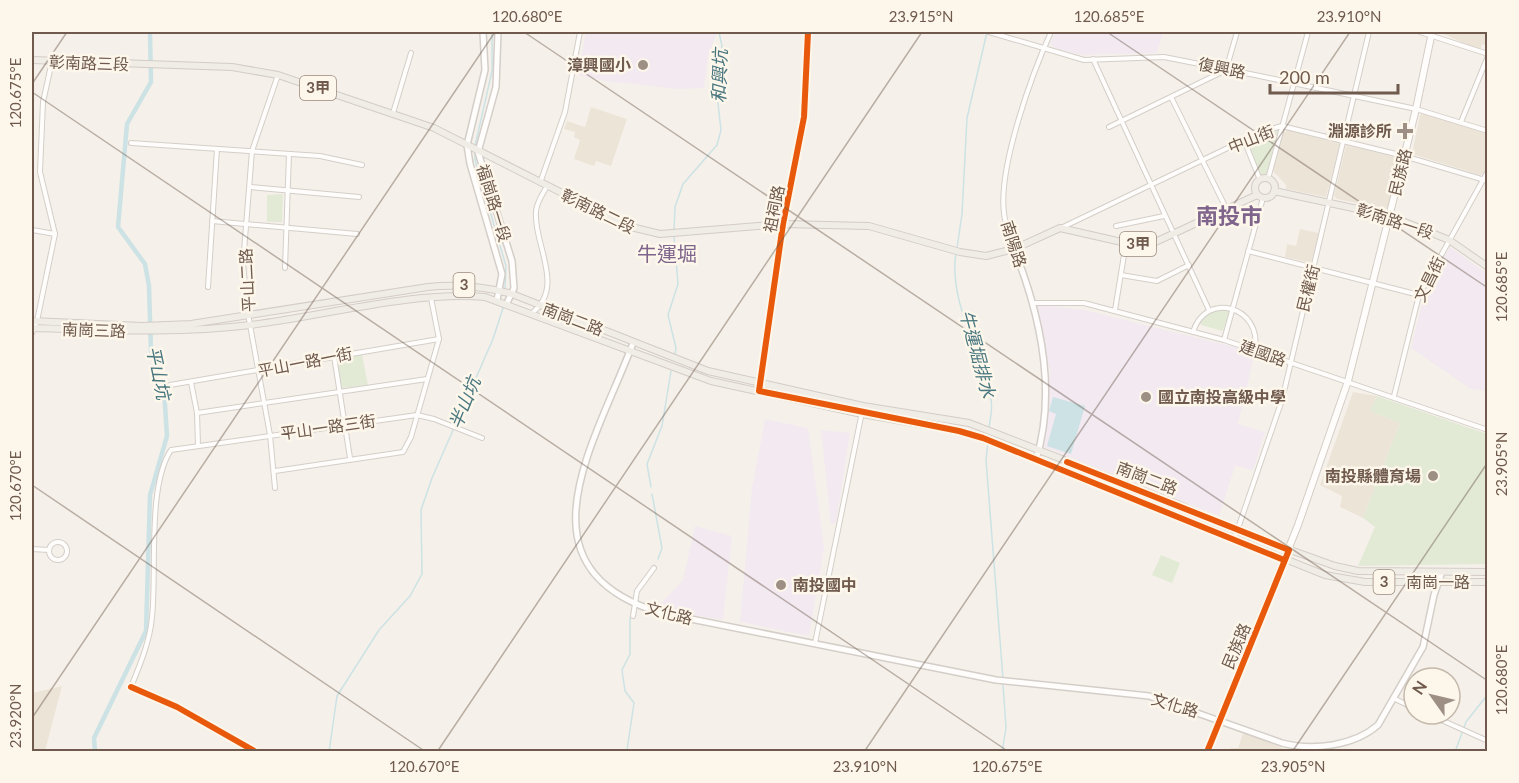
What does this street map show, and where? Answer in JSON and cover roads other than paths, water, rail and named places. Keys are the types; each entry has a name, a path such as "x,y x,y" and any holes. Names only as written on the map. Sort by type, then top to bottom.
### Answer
{"main road":[{"name":"民族路","path":"1207,752 1288,550 1348,381 1416,109 1432,33"},
{"name":"彰南路三段","path":"32,60 157,64"},
{"name":"彰南路二段","path":"157,64 232,67 278,75 393,113 434,128 540,183 641,231 674,233 783,224 869,226 958,252 986,256 1014,249 1060,228"},
{"path":"1260,197 1255,189 1260,180 1268,179 1274,184 1274,191 1329,202"},
{"name":"3甲","path":"1060,228 1126,243 1151,244 1260,197 1269,198 1274,191"},
{"name":"彰南路一段","path":"1329,202 1390,216 1449,240 1488,267"},
{"name":"南崗二路","path":"155,329 448,285 499,291 512,294 708,371 863,406 956,420 985,429 1288,550"},
{"name":"南崗二路","path":"155,329 250,325 431,298 467,295 497,300 711,381 862,414 959,431 983,438 1284,560"},
{"name":"南崗三路","path":"33,326 155,329"},
{"name":"南崗一路","path":"1288,550 1358,571 1488,572"},
{"name":"南崗一路","path":"1284,560 1347,580 1488,582"}],"street":[{"name":"福崗路一段","path":"483,32 483,85 470,164 500,263 502,274 497,300"},
{"name":"福崗路一段","path":"498,32 496,87 473,149 512,261 514,277 512,294 507,303"},
{"path":"540,183 565,112 580,32"},
{"name":"祖祠路","path":"759,391 783,224 804,117 808,32"},
{"name":"復興路","path":"989,32 1074,58 1093,60 1164,57 1416,109 1488,131"},
{"name":"南陽路","path":"1036,460 1039,451 1045,366 1032,303 1004,213 1004,188 1022,110 1043,48 1051,32"},
{"path":"1109,127 1172,99 1226,70 1237,32"},
{"path":"1268,179 1308,32"},
{"name":"民權街","path":"1233,540 1282,400 1370,32"},
{"path":"1420,32 1432,33 1488,55 1461,122"},
{"path":"393,113 411,53"},
{"path":"1093,60 1123,120 1164,216 1209,310"},
{"path":"33,326 55,234 40,172 43,102 52,62"},
{"name":"平山二路","path":"275,488 270,435 248,314 243,264 252,151 278,75"},
{"path":"1172,99 1227,210"},
{"name":"中山街","path":"1060,228 1202,159 1261,132 1282,126 1404,156 1485,180"},
{"path":"1244,140 1260,180"},
{"path":"130,143 320,156 362,165"},
{"path":"208,286 218,149"},
{"path":"285,268 289,154"},
{"name":"文昌街","path":"1394,396 1419,295 1488,171"},
{"path":"250,186 359,197"},
{"path":"532,313 541,306 547,282 547,267 536,211 547,186"},
{"path":"1224,340 1260,197"},
{"path":"1116,226 1164,216"},
{"path":"212,221 357,234"},
{"path":"32,230 55,234"},
{"path":"1115,310 1126,243"},
{"path":"1248,251 1419,295"},
{"path":"1122,275 1157,281 1189,265"},
{"path":"275,471 350,458 403,452 411,437 439,339 431,298"},
{"name":"建國路","path":"1032,303 1084,303 1224,340 1394,396 1488,430"},
{"path":"1193,332 1198,319 1209,310 1216,308 1232,310 1243,315 1253,325 1257,337 1255,349"},
{"name":"平山一路一街","path":"170,385 439,339"},
{"name":"文化路","path":"633,343 592,448 575,501 574,517 578,541 593,574 615,595 661,614 996,680 1149,696 1289,745 1330,745 1367,735 1378,725 1395,699 1423,647 1434,595 1442,572"},
{"path":"334,356 350,458"},
{"path":"197,413 264,404 339,390 427,379"},
{"path":"191,382 197,413 198,445"},
{"path":"815,643 863,406"},
{"name":"平山一路三街","path":"131,687 145,653 152,619 159,480 165,459 171,450 344,424 417,416 434,419 483,438"},
{"path":"60,542 67,551 63,558 55,560 49,550 52,543 60,542"},
{"path":"32,549 49,550"},
{"path":"633,616 637,591 654,568"},
{"path":"1395,699 1402,702"},
{"path":"1455,726 1488,741"}],"waterway":[{"name":"平山坑","path":"95,752 94,738 146,631 150,495 167,436 164,390 151,351 149,286 145,264 118,227 127,124 151,82 150,32"},
{"name":"半山坑","path":"475,146 492,71 492,32"},
{"name":"和興坑","path":"674,231 675,207 683,184 717,145 721,130 716,86 722,46 719,32"},
{"name":"牛運堀排水","path":"957,248 962,214 967,118 987,32"},
{"name":"半山坑","path":"475,150 475,160 506,266 505,291"},
{"name":"和興坑","path":"674,236 678,284 668,315 676,348 675,354"},
{"name":"牛運堀排水","path":"956,252 955,271 961,308 991,400 989,428"},
{"name":"半山坑","path":"329,752 337,696 379,630 410,596 422,574 421,510 432,478 493,339 503,308"},
{"name":"和興坑","path":"651,487 647,464 662,426 671,371"},
{"name":"牛運堀排水","path":"988,442 986,460 1003,679"},
{"name":"和興坑","path":"652,494 662,548 658,559"},
{"name":"和興坑","path":"629,752 627,750 634,703 625,691 622,670 630,654 630,618"},
{"name":"牛運堀排水","path":"1002,752 1006,728 1003,684"},
{"path":"1455,752 1466,722 1488,694"}],"place":[{"name":"漳興國小","path":"643,65"},
{"name":"淵源診所","path":"1405,131"},
{"name":"國立南投高級中學","path":"1146,397"},
{"name":"南投縣體育場","path":"1433,476"},
{"name":"南投國中","path":"781,585"}],"district":[{"name":"南投市","path":"1229,216"},
{"name":"牛運堀","path":"667,254"}]}
